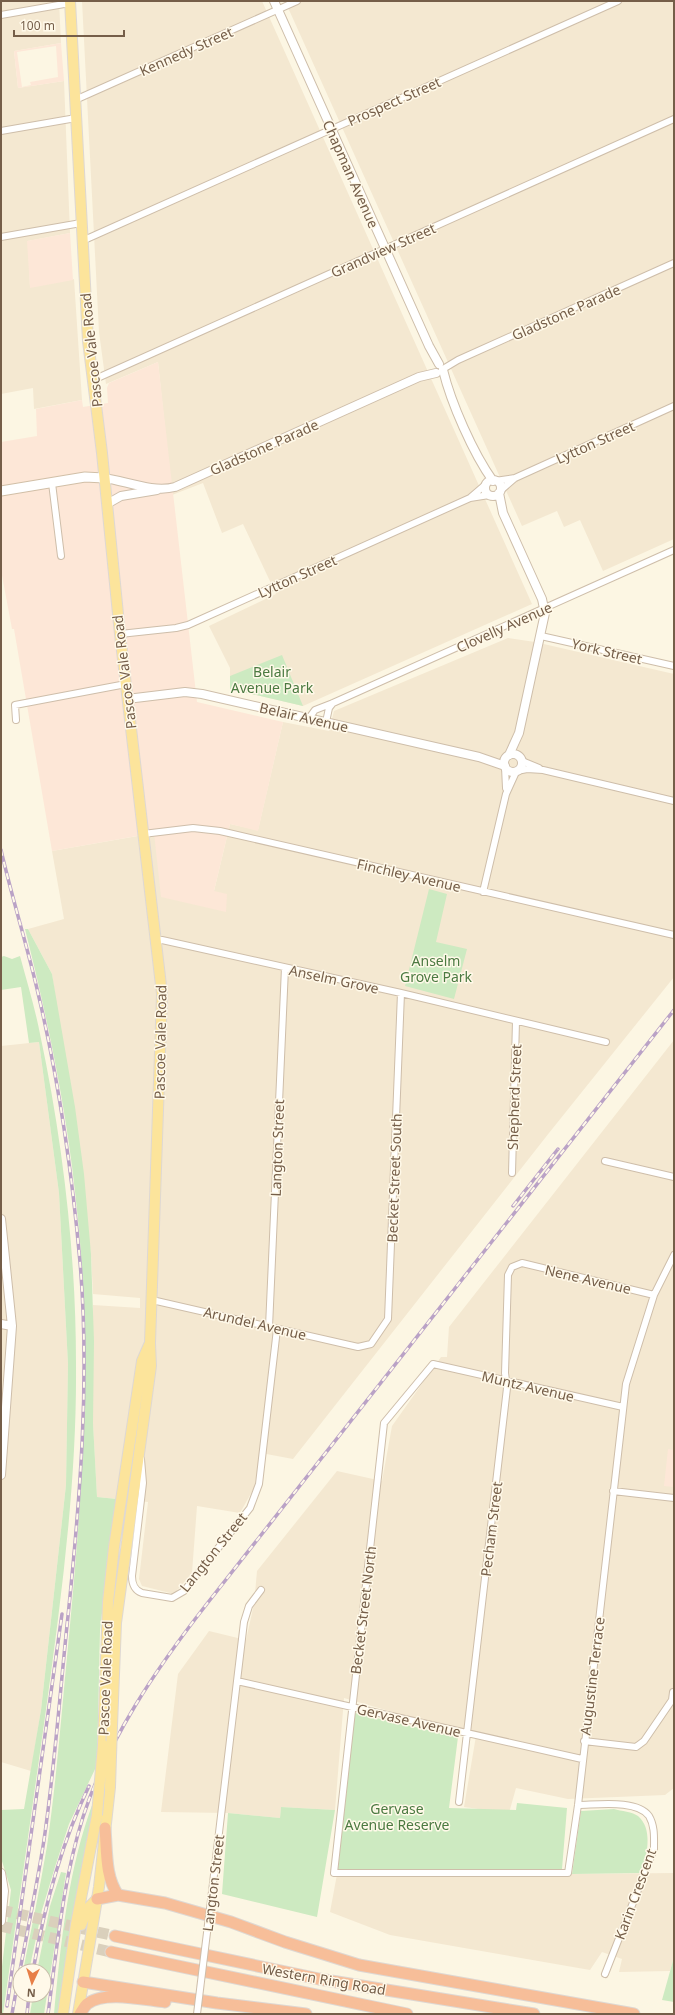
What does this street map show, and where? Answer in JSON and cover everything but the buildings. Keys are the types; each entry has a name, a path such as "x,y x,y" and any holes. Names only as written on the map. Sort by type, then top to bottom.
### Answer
{"highway":[{"path":"105,1828 108,1871 112,1886 118,1895"},
{"path":"97,1900 118,1895 165,1903 231,1922 306,1949 359,1964 634,2014"},
{"name":"Western Ring Road","path":"115,1936 319,1979 534,2014"},
{"name":"Western Ring Road","path":"111,1952 407,2014"},
{"path":"83,1982 217,2003 306,2014"},
{"path":"79,2014 87,2005 95,2000 105,1998 181,2004 217,2003"}],"main road":[{"name":"Pascoe Vale Road","path":"70,2 88,341 162,994 150,1343 151,1366 116,1623 110,1787 97,1900 79,2014"},
{"path":"1,491 85,477 104,478"},
{"name":"Pascoe Vale Road","path":"63,2014 71,1956 97,1815 103,1745 105,1640 114,1547 142,1361 150,1343"},
{"path":"71,1956 88,1908 97,1900"},
{"path":"70,1969 73,1976 83,1982"}],"street":[{"name":"Chapman Avenue","path":"274,1 490,483"},
{"name":"Kennedy Street","path":"76,100 297,1"},
{"name":"Prospect Street","path":"82,241 618,1"},
{"path":"1,15 70,2"},
{"path":"1,131 76,118"},
{"name":"Grandview Street","path":"92,380 674,119"},
{"path":"1,237 81,223"},
{"name":"Gladstone Parade","path":"104,478 164,489 175,487 674,263"},
{"name":"Lytton Street","path":"120,634 176,628 188,625 470,498 490,483 515,478 674,406"},
{"name":"Lytton Street","path":"500,492 515,478"},
{"path":"52,483 61,556"},
{"path":"503,513 500,486 490,483 485,491 503,513 545,608 541,636 519,734 508,756 505,767 506,794"},
{"path":"107,504 121,496 164,489"},
{"path":"489,495 496,495 500,492"},
{"name":"Lytton Street","path":"470,498 489,495"},
{"name":"Clovelly Avenue","path":"309,718 315,710 674,550"},
{"name":"York Street","path":"541,636 674,666"},
{"path":"16,720 15,705 126,684"},
{"name":"Belair Avenue","path":"128,699 194,692 479,757 500,759 508,756"},
{"path":"326,722 329,708 333,703"},
{"path":"483,892 506,794 516,772 522,766 519,734"},
{"path":"508,756 515,754 521,759 543,770"},
{"name":"Belair Avenue","path":"479,757 505,767"},
{"path":"505,767 510,771 516,772 527,769 543,770 674,800"},
{"name":"Finchley Avenue","path":"143,834 193,828 220,831 674,935"},
{"name":"Anselm Grove","path":"155,941 162,940 401,993 606,1042"},
{"name":"Langton Street","path":"269,1327 284,968"},
{"name":"Becket Street South","path":"358,1347 371,1344 388,1319 401,993"},
{"name":"Shepherd Street","path":"512,1173 516,1021"},
{"path":"605,1162 674,1177"},
{"path":"1,1219 3,1258 12,1326 2,1432 1,1475"},
{"name":"Augustine Terrace","path":"334,1873 568,1873 578,1806 584,1741 626,1384 654,1294 674,1255"},
{"name":"Nene Avenue","path":"522,1263 654,1294"},
{"name":"Pecham Street","path":"459,1802 507,1388 505,1373 508,1274 512,1267 522,1263"},
{"name":"Arundel Avenue","path":"152,1300 358,1347"},
{"path":"1,1324 12,1326"},
{"name":"Langton Street","path":"139,1453 143,1469 143,1483 132,1576 134,1588 149,1595 172,1598 184,1591 250,1508 259,1484 277,1329"},
{"name":"Muntz Avenue","path":"433,1364 623,1407"},
{"name":"Becket Street North","path":"334,1873 384,1423 433,1364"},
{"path":"613,1491 674,1498"},
{"name":"Langton Street","path":"197,2014 245,1616 251,1602 261,1590"},
{"name":"Gervase Avenue","path":"236,1681 582,1759"},
{"path":"584,1741 636,1747 644,1741 672,1700 673,1692"},
{"name":"Karin Crescent","path":"578,1806 626,1805 648,1815 654,1830 654,1849 605,1974"},
{"path":"1,1873 4,1891 1,1921"}],"shaded area":[{"path":"1,1 59,1 61,43 14,51 18,88 64,81 70,233 28,241 30,287 74,279 82,400 34,409 33,388 1,394"},
{"path":"82,1 262,1 532,604 303,706 230,689 230,668 209,626 276,594 243,524 222,533 203,483 172,495 158,362 106,384 99,332"},
{"path":"285,1 674,1 674,539 603,571 580,520 564,527 557,511 522,526"},
{"path":"61,43 64,81 18,88 14,51","holes":["56,46 58,77 30,82 31,85 22,87 17,52"]},
{"path":"70,233 73,280 30,288 27,241"},
{"path":"158,362 197,702 283,722 258,831 230,824 214,891 227,894 226,912 161,897 154,833 52,851 14,629 12,629 1,570 1,442 37,436 36,409 82,400 83,407 108,403 107,388 109,383"},
{"path":"508,638 535,642 674,674 674,977 549,1133 293,1459 261,1453 254,1488 240,1513 197,1506 192,1573 174,1594 142,1586 139,1579 148,1502 97,1497 93,1423 93,1305 140,1308 140,1298 93,1294 91,1254 52,974 28,929 64,919 52,851 155,833 214,891 230,824 258,830 283,722 329,731 334,711"},
{"path":"674,1040 674,1788 665,1795 568,1799 516,1788 509,1813 464,1807 476,1736 344,1698 335,1810 281,1807 280,1818 228,1813 161,1812 178,1674 209,1631 246,1640 254,1604 257,1571 337,1471 382,1481 392,1426 441,1357 447,1357 449,1327"},
{"path":"39,1042 59,1193 68,1364 66,1485 41,1710 31,1771 1,1762 1,1046"},
{"path":"668,1449 674,1450 674,1487 664,1486"},
{"path":"338,1869 562,1869 572,1874 674,1873 674,1957 670,1971 619,1972 622,1959 602,1952 590,1970 390,1935 330,1912"}],"green space":[{"name":"Belair Avenue Park","path":"282,655 303,706 230,689 230,676"},
{"name":"Anselm Grove Park","path":"429,889 447,894 436,942 467,949 454,999 405,986"},
{"path":"25,929 28,929 52,974 75,1107 84,1174 91,1254 94,1341 93,1423 97,1497 117,1499 100,1631 97,1765 69,1824 42,1910 31,1963 25,1963 47,1846 54,1794 78,1532 84,1428 85,1376 82,1272 74,1183 64,1109 42,1001"},
{"path":"4,956 12,959 20,956 36,1014 55,1116 67,1198 74,1281 76,1409 71,1497 57,1629 3,2014 1,2014 1,1975 11,1890 1,1858 1,1810 24,1809 41,1710 66,1485 68,1364 59,1193 39,1042 29,1043 21,987 1,990 1,957"},
{"name":"Gervase Avenue Reserve","path":"355,1713 458,1737 449,1808 516,1810 517,1803 567,1808 562,1869 338,1869"},
{"path":"94,1800 59,2014 54,2014 63,1933 72,1879 85,1826"},
{"path":"281,1807 335,1810 317,1917 222,1894 228,1813 280,1818"},
{"path":"614,1809 638,1816 646,1828 648,1843 642,1873 572,1874 581,1811"},
{"path":"61,1872 66,1873 52,1963 39,1963 50,1906"},
{"path":"674,1957 674,2002 662,2000"},
{"path":"32,2003 46,2003 44,2014 30,2014"}],"tunnel":[{"path":"1,1910 115,1936"},
{"path":"1,1926 111,1952"}],"railway":[{"path":"1,850 46,1026 64,1127 77,1228 83,1306 84,1351 84,1395 80,1484 48,1812 12,2014"},
{"path":"48,2014 61,1914 76,1841 93,1788 135,1706 187,1629 674,1010"},
{"path":"513,1206 558,1149"},
{"path":"7,2006 62,1614"},
{"path":"34,1963 48,1900 62,1853 89,1786"},
{"path":"27,2014 28,2003"}]}
